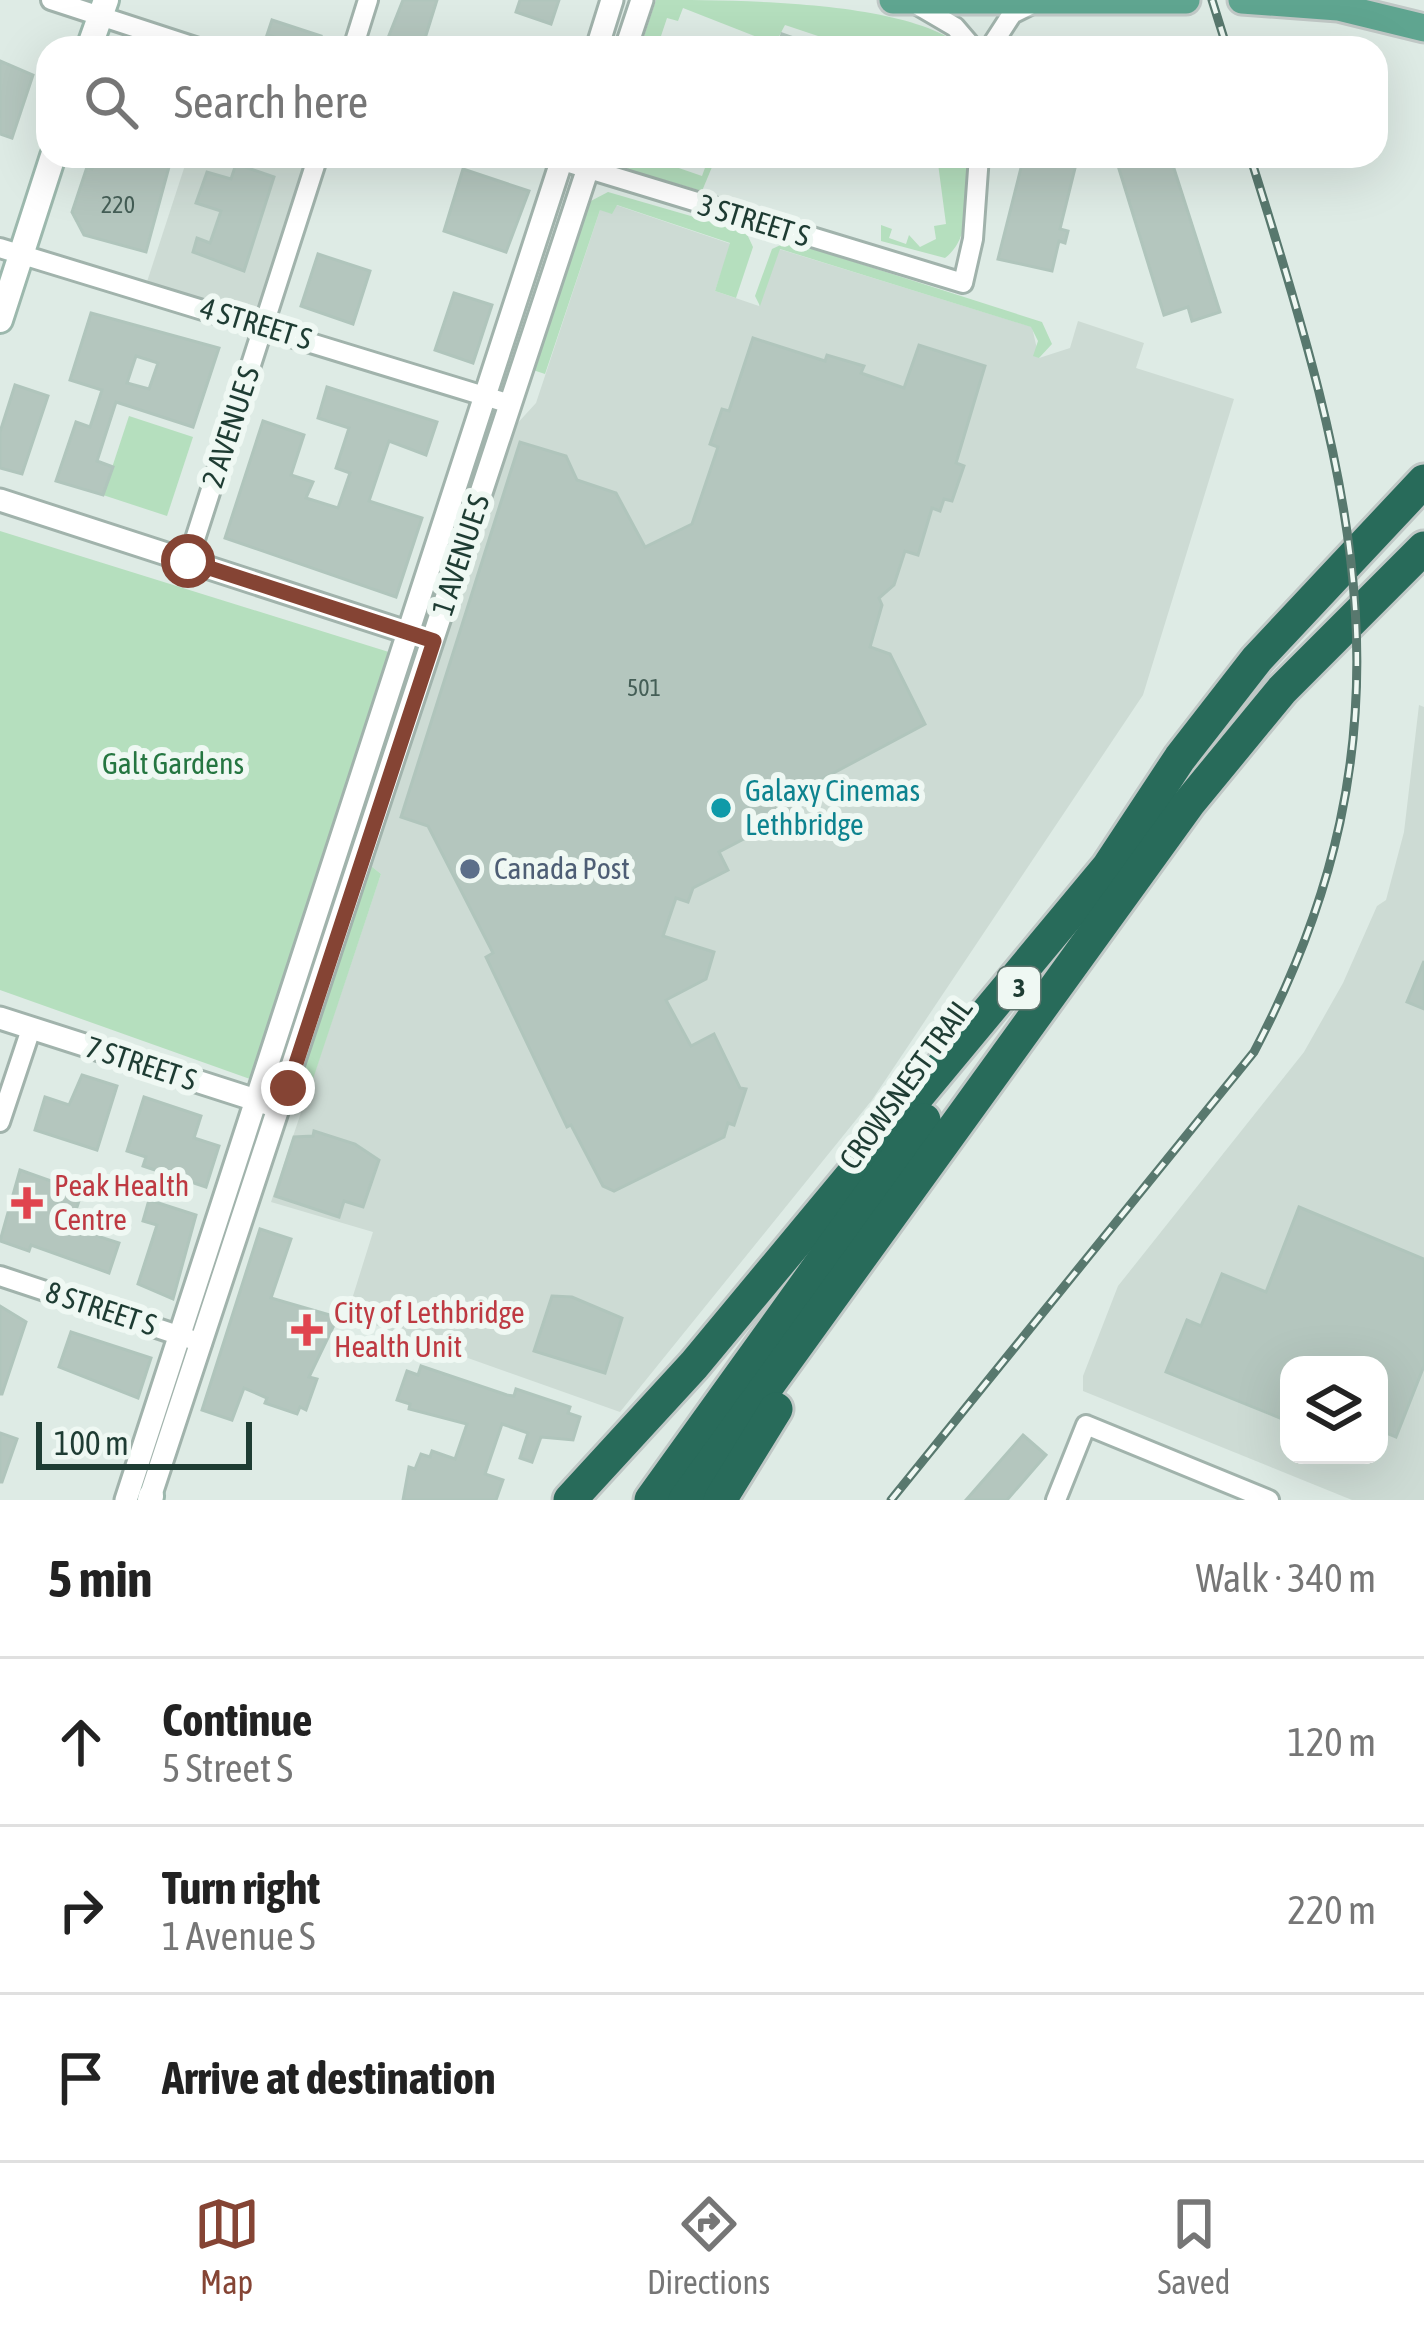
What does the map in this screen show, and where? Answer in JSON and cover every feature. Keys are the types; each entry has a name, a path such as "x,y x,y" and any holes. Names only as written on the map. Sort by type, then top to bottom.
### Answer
{"highway":[{"path":"570,1500 694,1365 1108,866 1180,758 1257,659 1424,481"},
{"name":"CROWSNEST TRAIL","path":"650,1500 1108,866 1247,687 1424,506"},
{"name":"3","path":"685,1500 1189,803 1282,690 1424,548"},
{"path":"1189,803 1363,627 1424,573"},
{"path":"720,1500 1032,1019"}],"main road":[{"path":"893,0 1186,0"},
{"path":"1242,0 1338,8 1424,28"},
{"path":"0,320 9,252 47,168"}],"street":[{"path":"50,0 103,8 170,36"},
{"path":"357,36 368,0"},
{"path":"601,36 612,0"},
{"path":"630,36 642,0"},
{"path":"910,1 963,36"},
{"path":"998,36 1012,14 1036,3"},
{"name":"2 AVENUE S","path":"188,561 314,168"},
{"name":"1 AVENUE S","path":"144,1499 255,1100 485,395 554,168"},
{"name":"1 AVENUE S","path":"192,1339 282,1109 588,168"},
{"name":"3 STREET S","path":"606,168 963,283 973,239 978,168"},
{"name":"4 STREET S","path":"9,252 264,325 510,404"},
{"path":"0,500 434,641"},
{"name":"7 STREET S","path":"0,1018 282,1109"},
{"path":"0,1122 31,1029"},
{"name":"8 STREET S","path":"0,1276 192,1339"},
{"path":"1056,1500 1086,1425 1269,1500"}],"shaded area":[{"path":"184,168 314,168 264,325 144,291"},
{"path":"616,205 731,244 715,291 759,306 779,249 1032,327 1039,358 1070,348 1078,321 1144,343 1136,368 1234,399 1143,695 872,1100 620,1412 347,1315 373,1232 271,1202 381,874 371,866 514,427 536,403 600,210"},
{"path":"1419,705 1424,707 1424,1500 1352,1500 1083,1391 1083,1376 1118,1286 1304,1052 1343,983 1377,906 1386,900 1404,832"}],"green space":[{"path":"656,0 819,6 904,20 944,36 818,36 785,25 779,36 755,36 683,8 678,21 667,18 661,36 644,36"},
{"path":"679,168 702,176 705,168 712,168 702,191 629,170"},
{"path":"939,168 967,168 964,225 945,258 881,241 881,225 892,229 889,238 906,244 909,235 920,247 936,239 934,226 946,224"},
{"path":"608,192 746,232 753,247 736,298 715,291 730,243 617,205 612,214 600,210 545,374 533,370 587,203"},
{"path":"789,241 1042,322 1052,344 1039,358 1033,356 1038,341 1031,327 780,249 760,306 755,296 772,249"},
{"path":"129,416 193,437 167,516 103,495"},
{"name":"Galt Gardens","path":"0,531 392,653 250,1079 0,990"},
{"path":"371,866 381,874 310,1088 299,1082"}],"building":[{"path":"403,0 437,0 426,36 389,36"},
{"path":"520,0 559,0 551,24 516,12"},
{"path":"272,20 321,36 271,36 267,35"},
{"path":"0,61 33,75 12,138 0,134"},
{"path":"87,168 169,168 146,252 84,235 72,212"},
{"path":"235,168 274,177 244,271 193,252 197,238 210,243 221,211 196,203 207,172 231,179"},
{"path":"1021,168 1075,168 1060,229 1068,231 1065,243 1059,241 1052,271 998,259"},
{"path":"1119,168 1174,168 1220,312 1192,321 1188,307 1164,315"},
{"path":"463,169 529,191 506,252 444,231"},
{"path":"318,254 370,271 353,324 301,306"},
{"path":"454,293 492,305 473,363 435,350"},
{"path":"91,313 219,348 193,427 116,402 97,461 113,467 103,495 56,481 76,422 90,427 102,390 70,380","holes":["136,356 158,363 149,389 127,383"]},
{"path":"753,338 825,361 827,355 864,366 861,373 904,388 919,345 985,366 956,463 964,466 952,501 944,499 940,511 932,508 918,555 905,551 894,585 879,598 882,605 870,647 890,654 925,724 798,792 787,830 782,819 719,852 728,870 693,888 688,902 676,898 663,936 714,952 706,979 666,1000 691,1046 714,1034 740,1088 746,1089 734,1125 728,1123 724,1137 614,1191 603,1186 571,1125 567,1127 486,957 493,953 428,826 401,817 520,442 566,456 577,480 616,493 645,547 692,524 718,447 710,444 722,409 729,411"},
{"path":"15,385 48,396 22,474 0,468 0,432"},
{"path":"327,387 437,422 426,455 389,441 369,501 422,518 396,597 225,538 263,421 304,435 291,475 313,482 306,498 338,508 350,473 336,468 349,428 318,418"},
{"path":"1424,961 1424,1009 1407,1002"},
{"path":"82,1075 117,1086 97,1150 35,1130 45,1097 69,1105"},
{"path":"144,1097 201,1116 194,1138 219,1146 206,1187 143,1166 146,1157 127,1151"},
{"path":"314,1131 355,1144 379,1160 363,1207 344,1201 339,1217 275,1196 294,1137 313,1136"},
{"path":"20,1170 82,1192 73,1219 102,1229 100,1237 119,1243 109,1273 31,1245 29,1251 0,1241"},
{"path":"149,1200 196,1215 173,1299 138,1284 157,1225 143,1221"},
{"path":"1299,1207 1424,1259 1424,1366 1396,1437 1388,1434 1388,1356 1280,1356 1280,1418 1166,1372 1187,1320 1201,1326 1222,1274 1266,1292"},
{"name":"City of Lethbridge Health Unit","path":"260,1229 291,1239 271,1298 330,1315 335,1323 309,1377 317,1379 306,1410 300,1407 297,1414 265,1403 267,1398 244,1388 232,1420 202,1410"},
{"path":"552,1296 572,1297 622,1318 605,1373 534,1351"},
{"path":"0,1306 26,1322 2,1394 0,1394"},
{"path":"71,1332 151,1358 138,1398 59,1367"},
{"path":"421,1366 507,1395 514,1396 516,1389 570,1407 568,1413 580,1417 573,1440 541,1437 532,1462 520,1458 528,1433 502,1424 485,1474 503,1480 496,1500 403,1500 409,1467 415,1469 421,1454 430,1457 432,1451 455,1459 467,1424 409,1409 410,1404 397,1400 407,1371 418,1375"},
{"path":"0,1433 17,1439 2,1482 0,1482"},
{"path":"1023,1435 1046,1455 1007,1500 966,1500"}],"railway":[{"path":"1212,0 1223,36"},
{"path":"891,1500 1254,1052 1307,934 1340,823 1355,715 1355,608 1342,501 1319,391 1254,168"}],"place":[{"name":"Galaxy Cinemas Lethbridge","path":"721,808"},
{"name":"Canada Post","path":"470,869"},
{"name":"Peak Health Centre","path":"27,1203"},
{"name":"City of Lethbridge Health Unit","path":"307,1330"}],"route":[{"path":"188,561 434,641 288,1088"}]}
